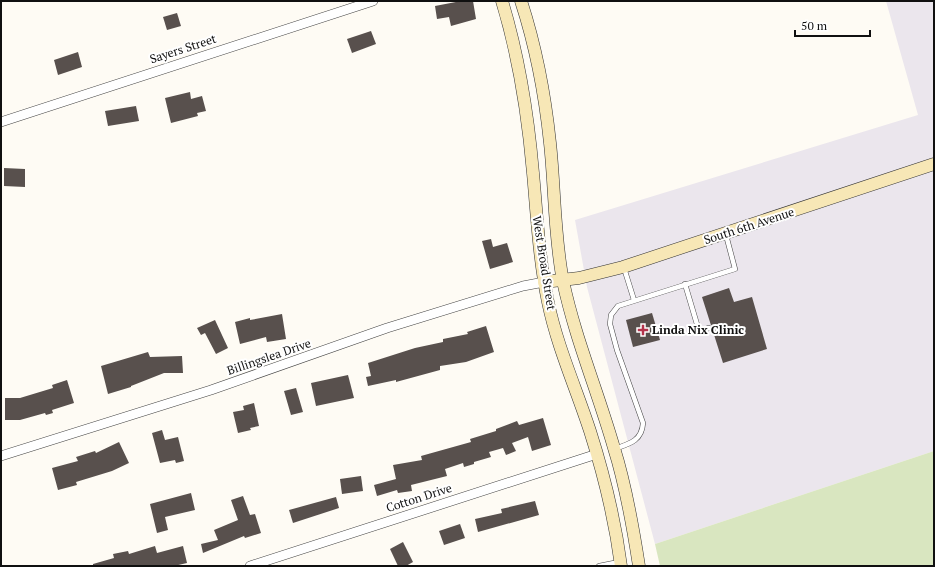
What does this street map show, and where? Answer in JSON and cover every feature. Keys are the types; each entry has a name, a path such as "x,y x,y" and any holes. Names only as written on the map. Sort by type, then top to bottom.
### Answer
{"main road":[{"name":"West Broad Street","path":"502,1 518,63 530,142 544,282 556,330 597,454 610,506 621,564"},
{"name":"West Broad Street","path":"521,1 537,60 545,104 563,280 574,325 614,449 639,566"},
{"name":"South 6th Avenue","path":"544,282 579,278 623,266 725,234 934,164"},
{"path":"597,454 614,449"}],"street":[{"name":"Sayers Street","path":"1,122 373,1"},
{"name":"Billingslea Drive","path":"1,456 211,390 388,328 523,286 544,282"},
{"name":"Cotton Drive","path":"250,566 597,454"}],"lane":[{"path":"614,449 635,441 639,438 643,428 642,418 617,350 610,319 612,311 618,306 634,300 735,269 725,234"},
{"path":"623,266 634,300"},
{"path":"685,284 699,330 709,328"},
{"path":"599,566 621,564"}],"shaded area":[{"path":"886,1 934,1 934,451 655,544 587,287 575,220 918,115"}],"green space":[{"path":"934,451 934,566 660,566 655,544"}],"building":[{"path":"461,1 473,1 476,19 451,26 449,17 437,19 435,6"},
{"path":"177,13 181,26 167,30 163,17"},
{"path":"371,31 376,44 352,53 347,39"},
{"path":"78,52 82,67 58,75 54,60"},
{"path":"190,92 191,99 202,96 206,111 197,113 198,116 171,123 165,98"},
{"path":"136,106 139,121 108,126 105,111"},
{"path":"4,168 25,169 25,187 4,186"},
{"path":"491,239 493,247 507,243 513,262 490,269 482,241"},
{"path":"729,288 734,302 752,297 767,349 723,363 702,297"},
{"name":"Linda Nix Clinic","path":"652,313 660,340 633,347 626,320"},
{"path":"282,314 286,339 267,342 266,337 240,344 235,322 250,318 250,320"},
{"path":"215,320 228,348 216,354 205,333 201,335 197,328"},
{"path":"486,326 494,352 466,362 440,366 440,370 396,382 396,380 368,386 366,377 371,376 368,363 415,348 443,342 443,339 468,334 467,332"},
{"path":"148,352 150,357 182,356 183,373 164,373 131,387 108,394 101,366"},
{"path":"348,375 354,398 316,406 311,383"},
{"path":"67,380 74,403 52,410 53,413 46,415 45,413 20,420 5,420 5,398 20,398 53,388 52,385"},
{"path":"296,388 303,412 291,415 284,391"},
{"path":"254,403 259,426 250,428 251,430 238,433 233,412 244,410 243,406"},
{"path":"543,418 551,445 532,451 528,437 512,443 516,451 506,455 503,448 489,452 491,457 474,462 474,464 464,467 463,463 445,469 447,476 411,485 412,491 398,493 397,490 377,496 374,485 396,479 393,465 422,460 421,456 471,442 470,439 496,431 496,429 517,421 519,425"},
{"path":"162,430 165,440 178,437 184,461 176,463 175,460 160,463 152,433"},
{"path":"119,442 129,463 112,471 76,482 77,485 58,490 52,468 78,461 76,457 95,451 96,453"},
{"path":"361,476 363,491 342,494 340,479"},
{"path":"191,493 195,510 165,517 168,530 157,533 150,504"},
{"path":"243,496 250,515 255,514 261,533 245,538 244,536 203,553 201,544 218,540 214,530 238,520 231,500"},
{"path":"336,497 339,508 293,523 289,510"},
{"path":"535,501 539,515 478,532 475,519 502,513 501,509"},
{"path":"460,524 465,538 444,545 439,531"},
{"path":"403,542 413,562 406,566 398,566 390,549"},
{"path":"155,546 157,553 183,546 187,563 174,566 93,566 93,564 114,558 113,554 128,551 129,554"}],"place":[{"name":"Linda Nix Clinic","path":"643,330"}]}
